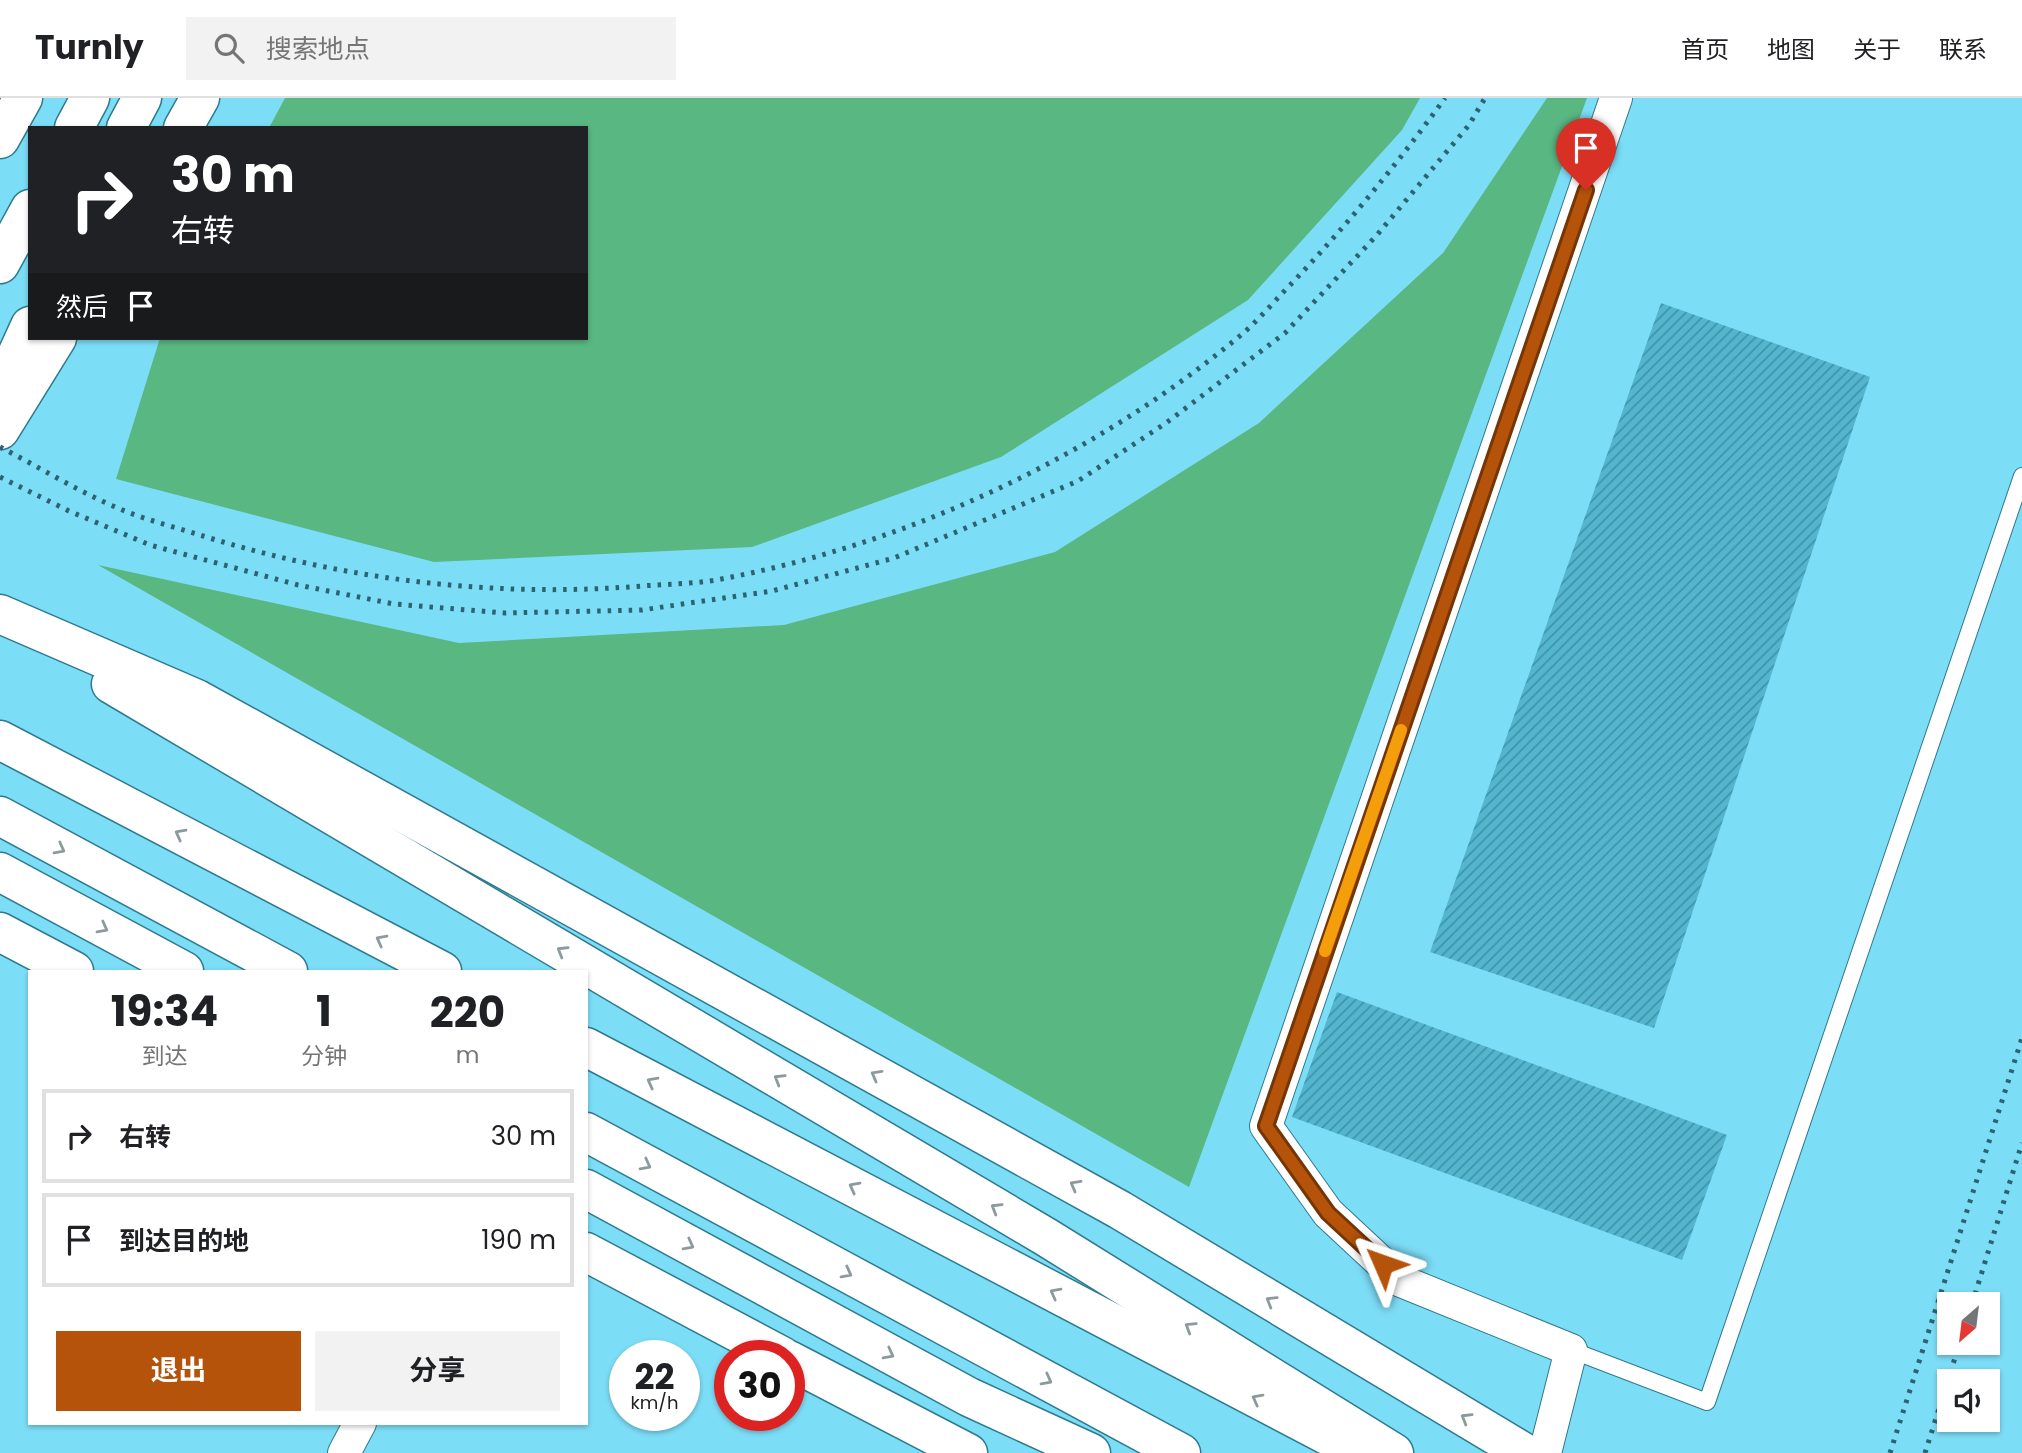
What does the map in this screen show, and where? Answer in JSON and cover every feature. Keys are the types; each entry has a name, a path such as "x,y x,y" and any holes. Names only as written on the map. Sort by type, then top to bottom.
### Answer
{"main road":[{"path":"0,139 23,98"},
{"path":"75,126 90,98"},
{"path":"127,126 142,98"},
{"path":"184,126 200,98"},
{"path":"0,264 28,213"},
{"path":"0,392 28,330"},
{"path":"0,430 56,340"},
{"path":"0,616 1034,1230 1394,1453"},
{"path":"0,616 197,699 1120,1210 1525,1453"},
{"path":"0,740 440,970"},
{"path":"0,816 286,970"},
{"path":"0,872 182,970"},
{"path":"0,932 72,970"},
{"path":"588,1048 1361,1453"},
{"path":"588,1133 1181,1453"},
{"path":"588,1190 969,1397 1091,1453"},
{"path":"588,1253 752,1340"},
{"path":"805,1368 968,1453"}],"street":[{"path":"1545,1453 1571,1350 1401,1281 1328,1213 1266,1126 1616,98"},
{"path":"344,1453 359,1425"},
{"path":"358,1453 373,1425"}],"lane":[{"path":"1571,1350 1707,1402 2022,476"}],"green space":[{"path":"285,98 1420,98 1402,130 1248,300 1001,457 752,547 434,562 116,479 159,340 588,340 588,126 270,126"},
{"path":"1547,98 1587,98 1189,1187 98,565 459,643 784,625 1055,552 1259,423 1443,253"}],"building":[{"path":"1661,303 1870,377 1654,1028 1430,952"},
{"path":"1337,992 1727,1135 1682,1260 1292,1117"}],"railway":[{"path":"0,447 93,497 135,515 257,551 365,574 475,587 586,589 716,580 787,564 927,520 994,490 1060,457 1123,420 1184,379 1261,316 1372,193 1445,98"},
{"path":"0,477 69,511 150,545 298,585 394,604 505,613 642,610 772,591 894,558 1078,481 1166,423 1285,333 1377,235 1469,125 1485,98"},
{"path":"1890,1453 2022,1038"},
{"path":"1976,1292 2022,1143"},
{"path":"1925,1453 1956,1355"}],"slow traffic":[{"path":"1325,951 1401,730"}],"route":[{"path":"1383,1264 1328,1213 1266,1126 1586,190"}]}
